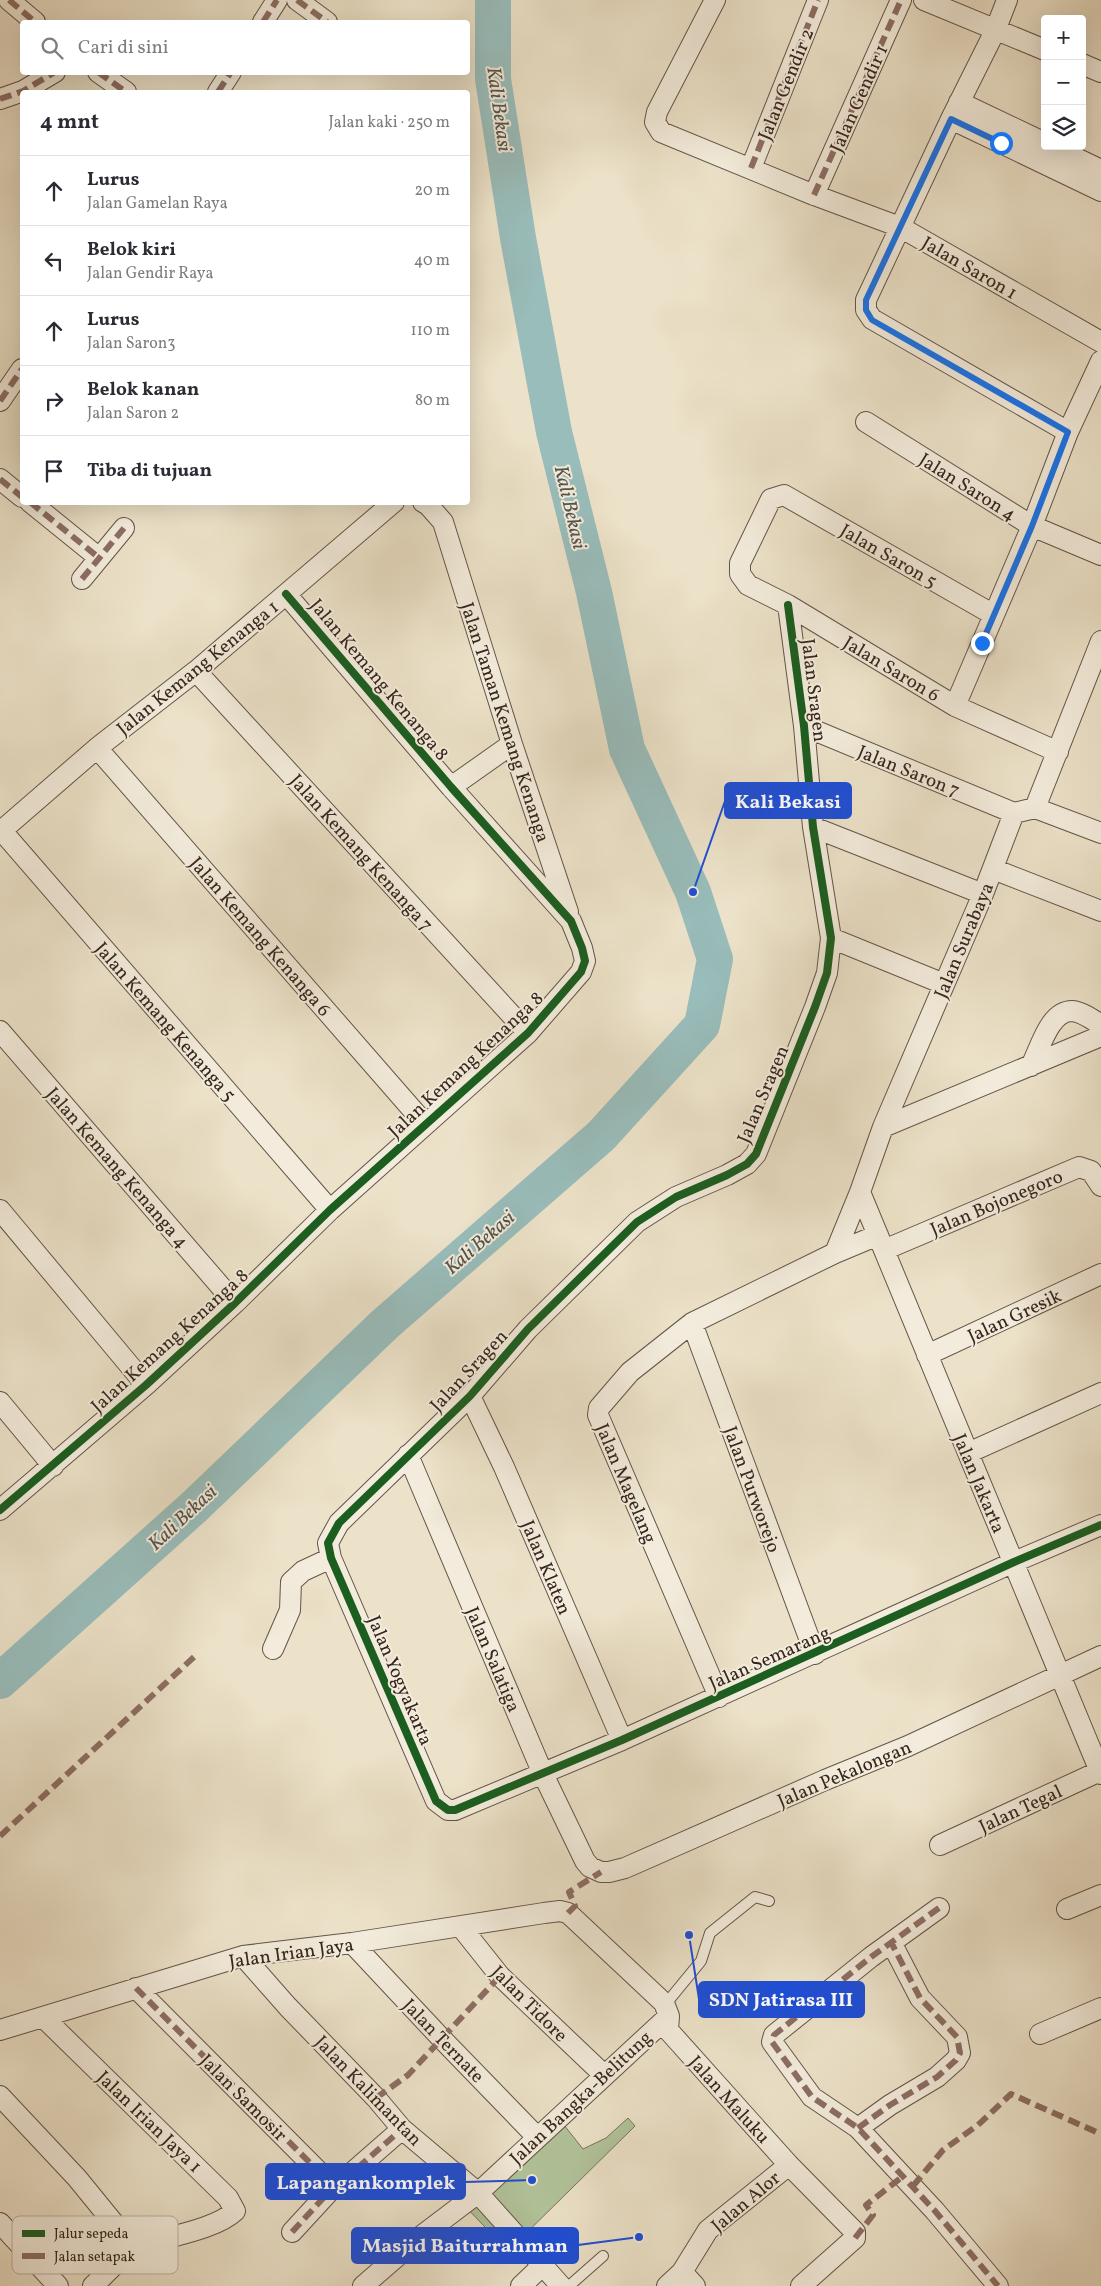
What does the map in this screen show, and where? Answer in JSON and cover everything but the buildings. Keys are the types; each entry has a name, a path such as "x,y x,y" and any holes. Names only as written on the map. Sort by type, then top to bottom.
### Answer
{"street":[{"path":"9,0 33,20"},
{"path":"264,20 277,0"},
{"path":"297,0 324,20"},
{"name":"Jalan Saron 1","path":"715,0 658,112 655,122 661,132 814,195 900,227 1101,342"},
{"name":"Jalan Gendir 2","path":"751,168 818,0"},
{"name":"Jalan Gendir 1","path":"814,195 901,0"},
{"path":"924,0 1041,48"},
{"path":"1007,0 995,31 955,110 866,300 866,310 872,320 1068,432"},
{"path":"1086,66 1101,72"},
{"path":"25,90 50,75"},
{"path":"102,75 123,90"},
{"path":"219,90 229,75"},
{"path":"0,99 20,92"},
{"path":"955,110 1041,142"},
{"path":"955,110 1101,191"},
{"path":"1059,150 1101,170"},
{"path":"955,706 1032,526 1068,432 1101,361"},
{"path":"0,401 20,372"},
{"name":"Jalan Saron 4","path":"866,422 1032,526 1101,555"},
{"path":"0,479 20,495"},
{"name":"Jalan Saron 6","path":"784,495 771,499 740,564 740,574 748,585 788,605 955,706 1058,752"},
{"name":"Jalan Saron 5","path":"784,495 994,615"},
{"path":"34,505 98,557"},
{"name":"Jalan Kemang Kenanga 1","path":"1,832 97,748 196,671 390,505"},
{"name":"Jalan Taman Kemang Kenanga","path":"428,505 443,522 512,744 571,921"},
{"path":"82,579 98,557 124,528"},
{"name":"Jalan Kemang Kenanga 8","path":"53,1466 146,1385 235,1303 330,1210 528,1033 581,972 585,960 571,921 451,787 286,594"},
{"name":"Jalan Sragen","path":"331,1558 328,1543 339,1523 470,1396 528,1329 637,1222 676,1196 727,1175 747,1164 756,1154 827,973 830,938 814,827 804,726 788,605"},
{"path":"1035,808 1101,641"},
{"name":"Jalan Kemang Kenanga 7","path":"196,671 528,1033"},
{"name":"Jalan Saron 7","path":"804,726 1014,812"},
{"path":"451,787 512,744"},
{"name":"Jalan Kemang Kenanga 6","path":"97,748 425,1124"},
{"path":"1014,812 1035,808 1101,833"},
{"name":"Jalan Surabaya","path":"835,1253 860,1192 883,1126 984,894 1014,812"},
{"path":"814,827 984,894"},
{"name":"Jalan Kemang Kenanga 5","path":"1,832 330,1210"},
{"path":"993,869 1101,911"},
{"path":"830,938 944,984"},
{"path":"1031,1066 1053,1021 1062,1014 1073,1011 1101,1025"},
{"name":"Jalan Kemang Kenanga 4","path":"0,1031 235,1303"},
{"path":"883,1126 1101,1036"},
{"name":"Jalan Bojonegoro","path":"881,1243 1078,1167 1091,1171 1101,1186"},
{"name":"Jalan Jakarta","path":"860,1192 1014,1562 1058,1675 1101,1773"},
{"path":"0,1210 146,1385"},
{"name":"Jalan Magelang","path":"720,1697 598,1415 603,1402 630,1372 692,1323 835,1253 881,1243"},
{"name":"Jalan Gresik","path":"927,1355 1101,1274"},
{"name":"Jalan Purworejo","path":"692,1323 814,1654"},
{"path":"968,1453 1101,1393"},
{"name":"Jalan Klaten","path":"470,1396 504,1467 622,1740"},
{"path":"0,1402 53,1466 0,1510"},
{"name":"Jalan Salatiga","path":"408,1456 543,1774 585,1861"},
{"name":"Jalan Semarang","path":"448,1810 462,1808 622,1740 1014,1562 1101,1525"},
{"path":"273,1649 290,1610 291,1582 302,1572 331,1558"},
{"name":"Jalan Yogyakarta","path":"331,1558 436,1801 448,1810"},
{"name":"Jalan Pekalongan","path":"585,1861 590,1867 601,1872 625,1868 825,1780 908,1746 1101,1656"},
{"name":"Jalan Tegal","path":"940,1845 1101,1773"},
{"path":"1067,1909 1101,1895"},
{"path":"939,1908 838,1983 774,2035 771,2040 773,2046 812,2097 858,2128 935,2211 998,2286"},
{"name":"Jalan Maluku","path":"560,1911 568,1913 578,1921 664,2004 669,2016 668,2030 789,2165 855,2232 855,2238 812,2283"},
{"name":"Jalan Irian Jaya","path":"0,2030 243,1956 352,1943 560,1911"},
{"name":"Jalan Tidore","path":"460,1927 500,1976 604,2075"},
{"name":"Jalan Ternate","path":"352,1943 537,2136"},
{"path":"858,2128 890,2105 937,2077 956,2060 960,2053 957,2037 920,1998 892,1944"},
{"name":"Jalan Kalimantan","path":"243,1956 288,2007 376,2098 402,2129 478,2193 561,2286"},
{"name":"Jalan Samosir","path":"136,1988 326,2179 338,2182"},
{"path":"1040,2034 1101,2008"},
{"name":"Jalan Bangka-Belitung","path":"362,2286 416,2240 478,2193 537,2136 669,2016"},
{"name":"Jalan Irian Jaya 1","path":"44,2018 228,2198 235,2211 229,2216 215,2223 178,2234"},
{"path":"0,2096 77,2178 108,2216"},
{"path":"292,2232 338,2182 358,2168 402,2129"},
{"name":"Jalan Alor","path":"667,2286 688,2279 708,2230 789,2165"},
{"path":"0,2223 12,2236"},
{"path":"521,2286 542,2266"},
{"path":"47,2274 58,2286"},
{"path":"93,2286 106,2274"}],"lane":[{"name":"Jalan Bangka-Belitung","path":"669,2016 669,2000 701,1961 710,1933 755,1897 769,1902"},
{"path":"569,2286 603,2256"}],"green space":[{"path":"556,2115 583,2149 606,2138 628,2118 635,2126 508,2251 461,2202"}],"waterway":[{"name":"Kali Bekasi","path":"0,1681 194,1507 385,1324 601,1136 702,1025 715,959 693,892 627,749 594,592 554,432 518,238 493,79 493,0"}],"marked path":[{"path":"9,0 33,20"},
{"path":"264,20 277,0"},
{"path":"297,0 324,20"},
{"path":"751,168 818,0"},
{"path":"814,195 901,0"},
{"path":"25,90 50,75"},
{"path":"102,75 123,90"},
{"path":"219,90 229,75"},
{"path":"0,99 20,92"},
{"path":"0,401 20,372"},
{"path":"0,479 20,495"},
{"path":"34,505 98,557"},
{"path":"82,579 124,528"},
{"path":"0,1836 194,1657"},
{"path":"568,1913 575,1906 569,1892 601,1872"},
{"path":"939,1908 871,1957 774,2035 772,2042 812,2097 858,2128 935,2211 998,2286"},
{"path":"858,2128 890,2105 937,2077 956,2060 960,2053 957,2037 920,1998 892,1944"},
{"path":"376,2098 408,2075 500,1976"},
{"path":"136,1988 326,2179 337,2182 347,2177 402,2129"},
{"path":"913,2186 943,2150 978,2125 1011,2094 1101,2134"},
{"path":"855,2238 873,2215 866,2205 902,2177"},
{"path":"292,2232 338,2182"}],"cycle path":[{"path":"0,1510 146,1385 235,1303 330,1210 528,1033 581,972 585,961 571,921 451,787 286,594"},
{"path":"788,605 804,726 813,827 831,938 827,973 756,1154 747,1164 727,1175 676,1197 637,1222 528,1329 470,1396 339,1523 328,1543 331,1558 436,1801 448,1810 455,1810 622,1740 1014,1562 1101,1525"}],"place":[{"name":"Kali Bekasi","path":"693,892"},
{"name":"SDN Jatirasa III","path":"689,1935"},
{"name":"Lapangankomplek","path":"532,2180"},
{"name":"Masjid Baiturrahman","path":"639,2237"}],"route":[{"path":"982,643 1032,526 1068,432 872,320 866,310 866,300 951,119 1001,143"}]}
